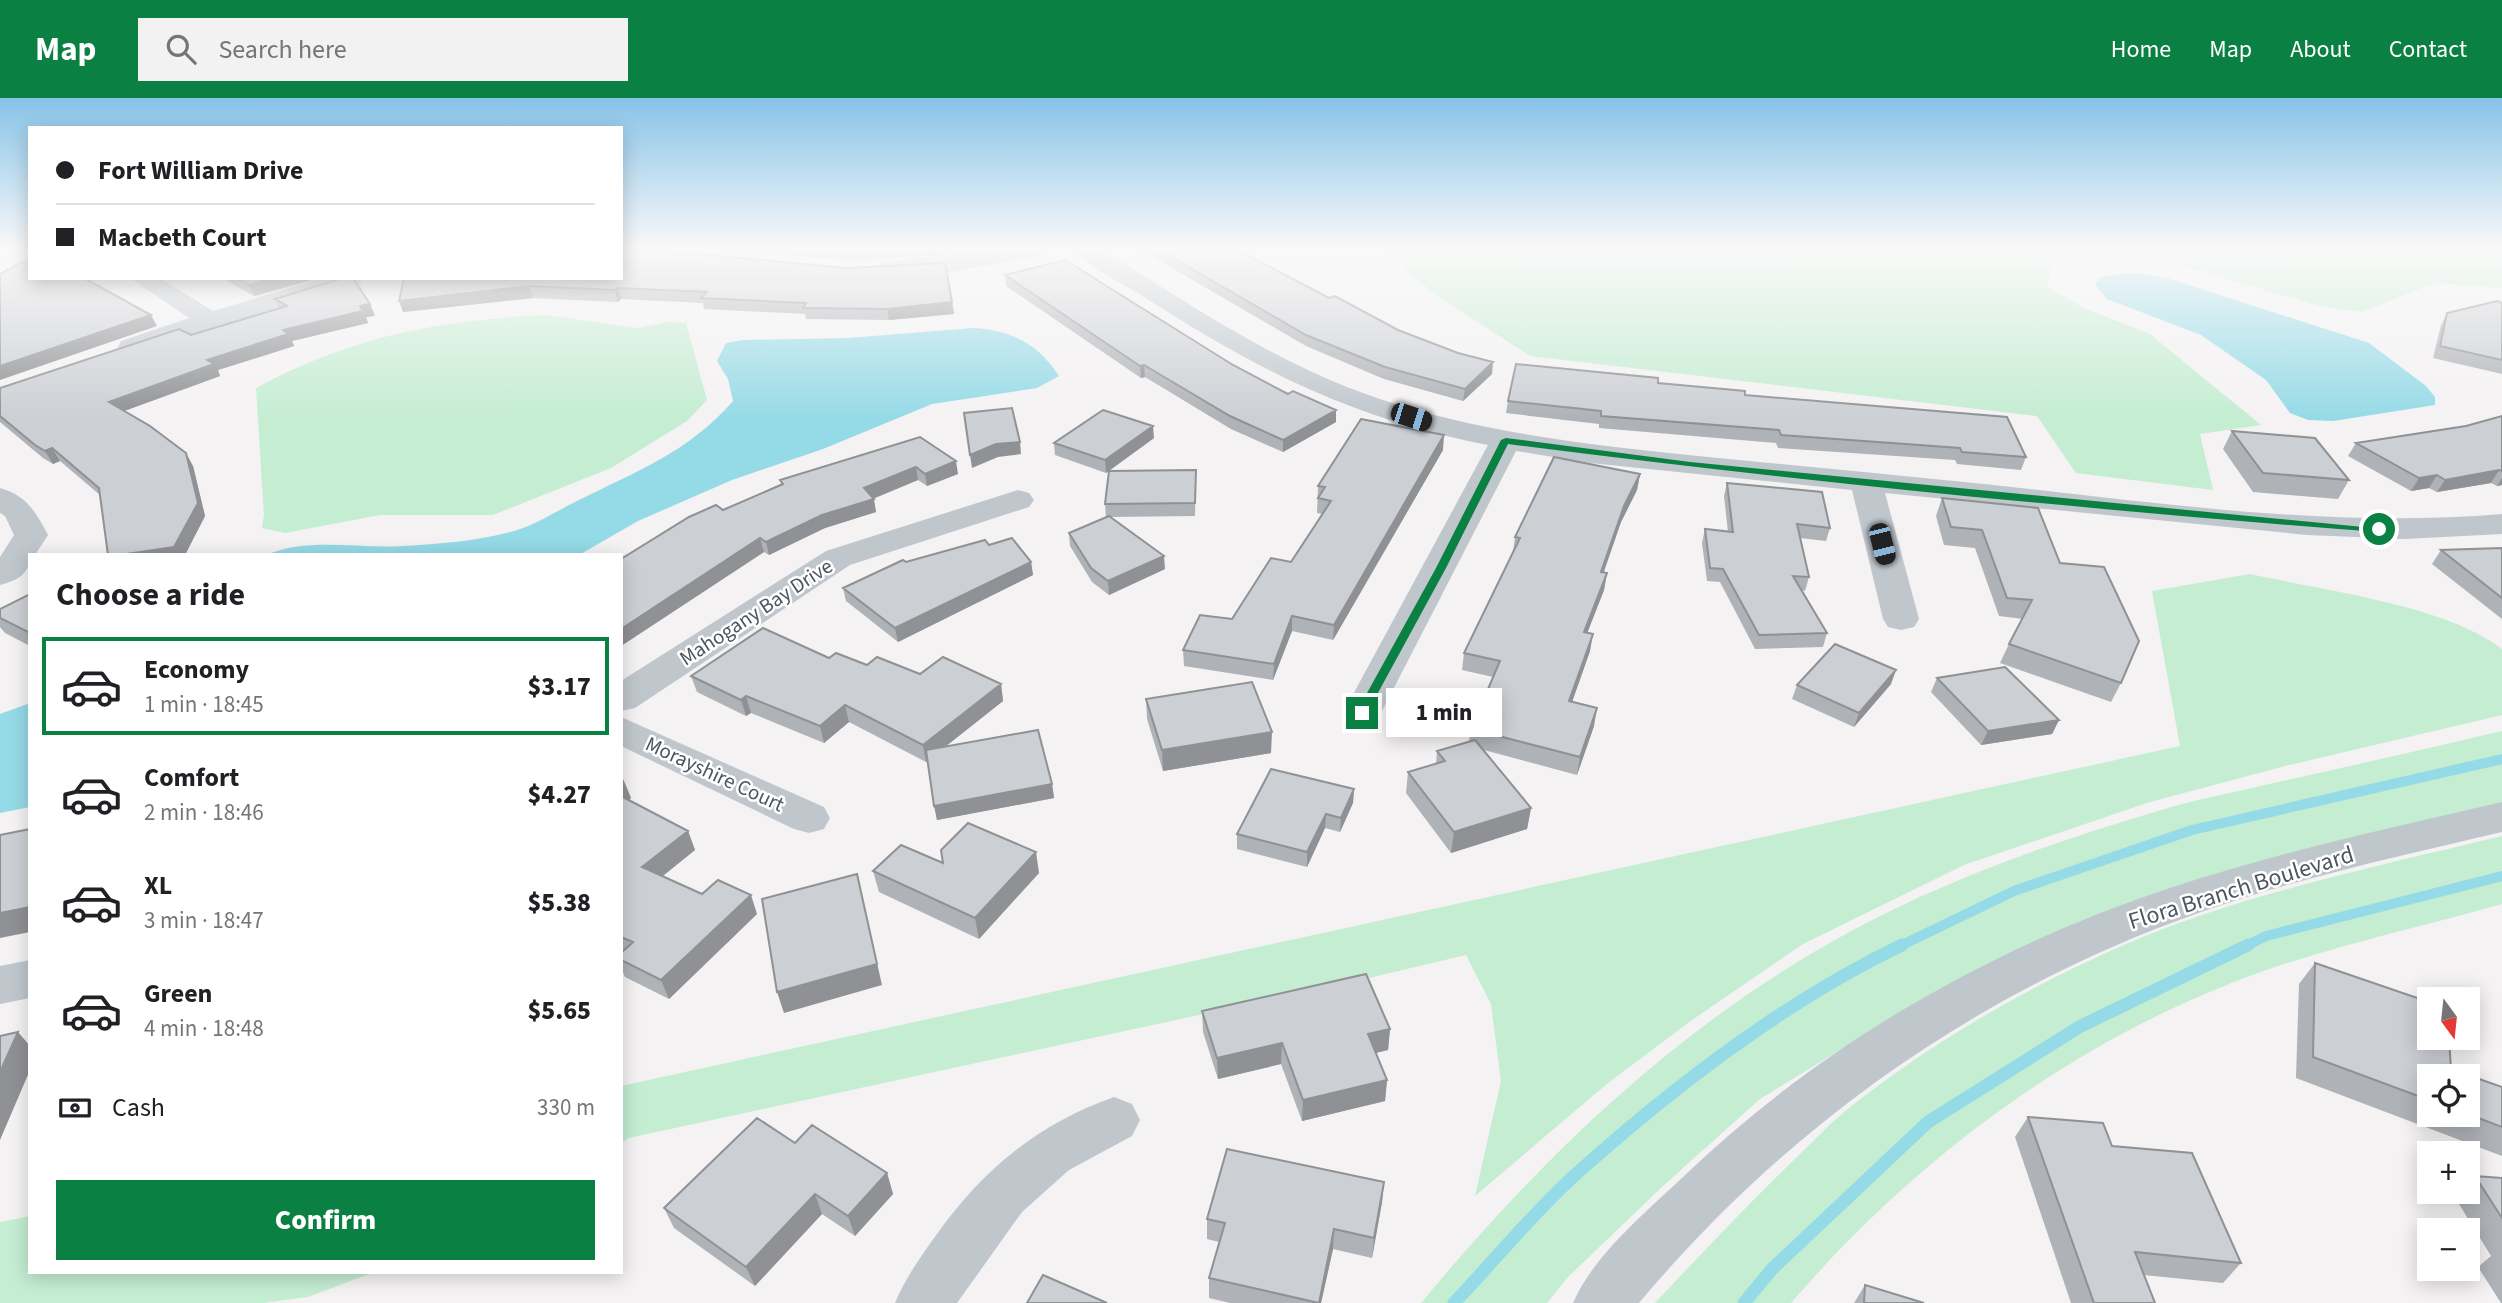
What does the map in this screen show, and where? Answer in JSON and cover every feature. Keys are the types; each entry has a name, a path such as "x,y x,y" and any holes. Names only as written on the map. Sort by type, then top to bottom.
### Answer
{"street":[{"path":"188,306 210,320"},
{"path":"105,356 256,306"},
{"path":"1176,306 1294,374 1359,400 1437,426 1590,454 2222,517 2379,529 2464,528 2502,524"},
{"path":"1362,713 1441,568 1506,440"},
{"path":"1866,482 1901,619"},
{"path":"0,498 19,510 32,535 8,571 0,575"},
{"name":"Mahogany Bay Drive","path":"623,698 838,558 1018,500"},
{"name":"Morayshire Court","path":"623,731 809,818"},
{"name":"Flora Branch Boulevard","path":"1602,1303 1634,1264 1727,1170 1831,1083 1934,1014 2028,965 2185,900 2303,865 2502,817"},
{"path":"0,985 28,979"},
{"path":"924,1303 976,1222 1012,1182 1049,1153 1083,1133 1114,1120"}],"green space":[{"path":"1453,306 2081,306 2150,334 2261,425 2200,434 2213,490 2076,473 2037,416 1530,356"},
{"path":"2321,306 2377,306 2362,312"},
{"path":"545,315 637,328 668,322 686,323 707,400 687,421 611,468 493,515 380,515 285,533 262,528 264,515 256,388 325,356 396,334 468,321"},
{"path":"2250,574 2382,601 2449,621 2502,649 2502,715 2285,766 2150,802 1964,865 1803,944 1692,1020 1608,1083 1475,1196 1501,1081 1491,1004 1466,955 629,1138 623,1142 623,1086 2180,746 2152,591"},
{"path":"2502,731 2502,803 2212,875 2078,922 1939,989 1760,1099 1664,1185 1567,1278 1547,1303 1421,1303 1554,1156 1652,1067 1758,988 1854,929 1938,889 2025,854 2172,807"},
{"path":"2502,836 2502,904 2278,966 2208,993 2140,1024 2075,1061 2012,1102 1952,1147 1895,1196 1841,1248 1791,1303 1655,1303 1762,1191 1842,1113 1914,1060 2017,997 2126,944 2216,910 2311,882"},
{"path":"28,1216 28,1274 369,1274 308,1297 263,1303 0,1303 0,1222"}],"water":[{"path":"2126,306 2255,306 2369,343 2426,386 2435,397 2435,405 2333,421 2308,420 2290,413 2266,380 2201,335"},
{"path":"986,329 1022,340 1042,355 1059,376 1037,388 932,404 823,449 732,480 638,521 582,553 272,553 299,546 386,547 459,542 514,531 538,522 660,459 716,419 733,401 728,379 717,361 726,343 743,340 848,338"},
{"path":"28,704 28,807 0,813 0,714"}],"building":[{"path":"0,306 135,306 151,315 0,366"},
{"path":"286,306 360,306 363,311 283,330 288,334 207,360 214,364 109,402 150,426 186,453 198,503 174,547 134,553 108,553 99,488 52,448 45,451 35,445 0,416 0,388 179,329 191,335"},
{"path":"804,306 913,306 887,309"},
{"path":"1051,306 1139,306 1233,365 1288,394 1293,391 1336,410 1283,440 1230,416 1144,365 1140,366"},
{"path":"1256,306 1354,306 1398,330 1458,353 1493,362 1465,389 1385,367 1306,335"},
{"path":"2475,306 2502,306 2502,360 2440,346 2447,313"},
{"path":"1516,364 1658,378 1658,383 1745,391 1745,395 2007,417 2026,457 1962,452 1960,448 1781,435 1779,430 1601,416 1601,411 1508,401"},
{"path":"1012,408 1020,442 996,444 970,455 964,413"},
{"path":"1103,410 1153,426 1105,460 1054,443"},
{"path":"2502,416 2502,471 2445,480 2437,475 2419,478 2356,443 2466,426"},
{"path":"1361,419 1444,435 1334,625 1292,616 1274,664 1183,650 1200,615 1232,619 1271,558 1291,562 1331,501 1318,498 1325,487 1318,486"},
{"path":"2232,431 2315,438 2349,480 2263,473"},
{"path":"920,437 956,461 925,474 916,467 864,488 874,499 822,515 766,542 760,538 623,628 623,558 689,517 716,505 723,510 783,484 780,480"},
{"path":"1554,457 1640,474 1624,506 1601,572 1607,573 1584,632 1593,634 1569,701 1597,708 1580,757 1471,729 1500,661 1464,653 1520,538 1515,537"},
{"path":"1196,470 1195,503 1105,504 1109,471"},
{"path":"1727,483 1822,492 1830,528 1797,524 1809,577 1793,576 1827,633 1759,635 1723,569 1710,568 1705,529 1733,532"},
{"path":"1942,498 2038,508 2060,563 2104,567 2139,641 2121,683 2009,644 2032,600 2007,598 1982,530 1951,527"},
{"path":"1109,516 1164,556 1108,581 1091,568 1069,533"},
{"path":"1012,538 1031,562 895,628 843,588 903,560 906,562 985,540 989,545"},
{"path":"2502,548 2502,598 2441,550"},
{"path":"28,595 28,632 0,618 0,609"},
{"path":"763,628 829,658 836,653 867,665 877,657 920,674 943,657 1001,684 923,745 845,705 820,726 746,696 741,700 691,676"},
{"path":"1835,644 1896,670 1859,713 1797,685"},
{"path":"2005,667 2059,720 1988,731 1937,678"},
{"path":"1252,682 1272,732 1162,750 1146,699"},
{"path":"1038,730 1052,784 934,806 926,750"},
{"path":"1475,740 1531,808 1454,832 1408,772 1445,761 1437,751"},
{"path":"1271,769 1354,789 1341,818 1326,814 1307,852 1237,834"},
{"path":"623,797 688,831 642,867 702,894 718,880 751,895 661,980 623,961 623,951 633,942 623,938"},
{"path":"968,823 1036,852 975,918 873,871 901,845 943,863 941,850"},
{"path":"28,829 28,907 0,913 0,835"},
{"path":"857,874 877,964 777,992 762,899"},
{"path":"2315,963 2417,998 2417,1050 2450,1050 2451,1064 2417,1064 2417,1096 2313,1057"},
{"path":"1366,974 1390,1029 1368,1034 1387,1080 1303,1100 1282,1043 1217,1058 1202,1011"},
{"path":"18,1032 0,1072 0,1036"},
{"path":"2480,1079 2502,1087 2502,1127 2480,1119"},
{"path":"2028,1117 2103,1123 2112,1146 2192,1153 2241,1263 2135,1252 2155,1303 2094,1303"},
{"path":"757,1118 795,1143 812,1125 887,1173 848,1216 815,1194 746,1267 664,1208"},
{"path":"1227,1149 1384,1182 1374,1238 1334,1229 1319,1303 1209,1278 1225,1223 1207,1219"},
{"path":"2480,1176 2502,1178 2502,1218 2480,1184"},
{"path":"1043,1275 1107,1303 1027,1303"},
{"path":"1865,1285 1924,1303 1864,1303"}],"waterway":[{"path":"1900,946 2014,891 2192,830 2502,759"},
{"path":"2248,945 2266,936 2502,876"},
{"path":"1744,1303 1772,1269 1928,1122 2079,1027 2248,945"},
{"path":"2244,947 2248,945"},
{"path":"1454,1303 1559,1190 1651,1110 1772,1020 1814,993 1900,946"}],"route":[{"path":"1362,713 1441,568 1506,440 1590,454 1690,465 2209,516 2379,529"}]}
